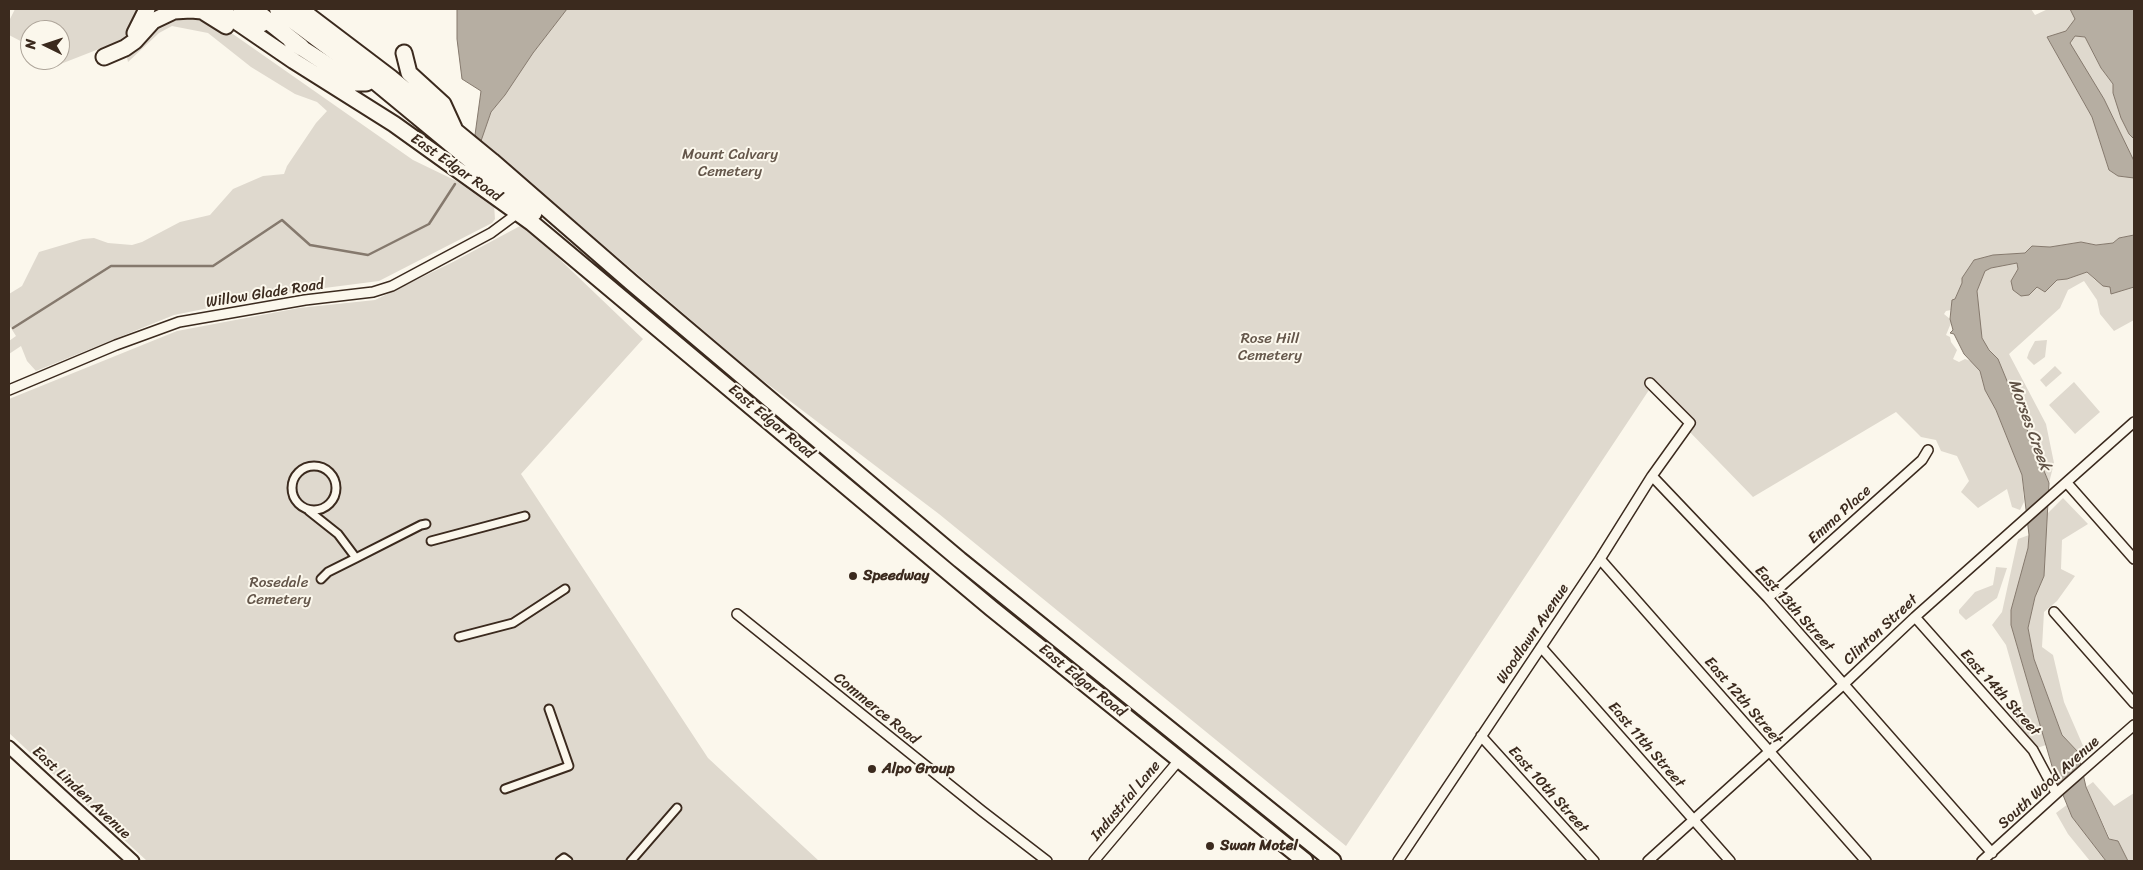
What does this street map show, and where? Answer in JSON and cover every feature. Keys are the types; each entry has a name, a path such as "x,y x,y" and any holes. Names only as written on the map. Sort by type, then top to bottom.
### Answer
{"highway":[{"path":"147,9 141,23 130,39 104,56 134,41 153,21 162,16 174,11 191,10 206,13 250,42 298,54"},
{"name":"East Edgar Road","path":"218,9 298,54 518,213 579,261 991,608 1304,861"},
{"path":"241,9 298,54 352,81 363,84 379,77"},
{"path":"253,9 298,54"},
{"path":"278,9 379,77 535,213 579,261"},
{"name":"East Edgar Road","path":"300,9 379,77 456,132 960,560 1333,861"},
{"path":"404,53 405,64 409,73 443,104 456,132"}],"street":[{"name":"Willow Glade Road","path":"9,390 116,345 178,322 305,300 373,292 392,286 491,233 518,213"},
{"name":"Woodlawn Avenue","path":"1398,861 1600,559 1652,476 1690,423 1650,383"},
{"name":"Clinton Street","path":"1648,861 1844,684 1915,617 2134,422"},
{"name":"Emma Place","path":"1768,598 1922,460 1928,450"},
{"path":"308,510 316,511 325,508 332,503 336,495 334,478 328,471 320,467 304,468 297,474 292,482 294,499 300,506 308,510 338,534 356,558"},
{"name":"East 13th Street","path":"1652,476 1768,598 1992,853"},
{"path":"2067,483 2134,559"},
{"path":"430,540 524,516"},
{"path":"321,578 328,572 426,524"},
{"name":"East 12th Street","path":"1600,559 1866,861"},
{"path":"459,637 513,623 566,589"},
{"path":"2054,612 2134,703"},
{"name":"Commerce Road","path":"737,614 982,812 1047,861"},
{"name":"East 14th Street","path":"1915,617 2033,750 2058,792"},
{"name":"East 11th Street","path":"1541,647 1730,861"},
{"path":"505,789 569,766 549,709"},
{"name":"South Wood Avenue","path":"1982,861 2084,768 2134,726"},
{"name":"East 10th Street","path":"1481,736 1594,861"},
{"name":"East Linden Avenue","path":"9,746 133,861"},
{"name":"Industrial Lane","path":"1094,861 1180,759"},
{"path":"631,861 677,808"},
{"path":"560,861 564,858 568,861"}],"green space":[{"path":"15,9 142,9 128,35 122,40 70,60 70,20 20,20 20,41 9,35 9,21"},
{"name":"Rose Hill Cemetery","path":"567,9 2031,9 2035,15 2048,9 2070,9 2075,19 2066,32 2047,37 2092,117 2109,170 2118,176 2134,177 2134,235 2119,238 2113,243 2096,245 2081,242 2050,247 2032,246 2025,253 1993,255 1974,260 1962,278 1962,283 1955,299 1952,301 1951,310 1946,311 1944,314 1950,319 1951,323 1946,335 1950,337 1957,350 1953,359 1959,362 1965,359 1971,361 1980,371 1985,390 1996,410 2022,475 2024,502 2020,510 2012,507 2007,489 1978,508 1961,492 1969,481 1957,456 1941,451 1936,440 1921,437 1896,412 1753,497 1649,390 1346,846 939,514 757,376 481,141 491,112"},
{"path":"162,15 210,18 413,160 475,190 494,205 495,219 492,223 379,281 278,294 174,315 36,371 27,361 21,346 9,354 9,341 16,336 9,325 9,294 22,286 39,252 83,239 94,238 108,243 132,245 142,242 180,222 210,215 233,189 263,176 284,174 287,166 316,123 327,111 317,102 295,94 251,67 208,33 172,26 159,33 128,62 125,48"},
{"path":"2075,36 2085,37 2101,68 2113,84 2113,93 2129,134 2134,139 2134,161 2104,99 2070,46"},
{"name":"Rosedale Cemetery","path":"520,226 529,230 643,339 521,474 708,758 819,861 147,861 9,733 9,399 177,331 299,308 375,300 453,262"},
{"path":"2017,263 2018,269 2011,281 2029,295 2037,287 2045,292 2057,280 2067,279 2087,272 2095,280 2120,291 2134,287 2134,320 2114,331 2100,314 2097,300 2084,281 2068,290 2060,308 2009,354 2046,424 2054,463 2049,483 1998,359 1984,344 1979,326 1977,291 1985,271"},
{"path":"2047,340 2045,357 2034,365 2027,358 2029,352 2035,341"},
{"path":"2055,366 2062,373 2046,387 2040,380"},
{"path":"2074,382 2100,412 2075,434 2049,405"},
{"path":"2063,498 2088,524 2062,540 2061,569 2075,576 2057,601 2044,612 2042,647 2053,655 2064,702 2084,748 2078,752 2062,735 2034,659 2028,628 2035,597 2044,576 2047,514"},
{"path":"2029,535 2023,571 2011,610 2011,625 2046,745 2037,748 2010,713 2023,705 2006,645 1992,625 2002,612 2018,539"},
{"path":"1996,567 2007,568 1997,598 1966,620 1959,613 1959,610 1975,592 1993,585"},
{"path":"2093,782 2114,806 2134,793 2134,861 2128,861 2118,841 2110,839 2086,787"},
{"path":"2068,804 2072,817 2106,861 2090,861 2068,834 2056,813"}],"shaded area":[{"path":"457,9 567,9 491,112 481,141 475,135 481,91 462,79 457,39"},
{"path":"2070,9 2134,9 2134,139 2129,134 2121,118 2113,93 2113,84 2101,68 2085,37 2075,36 2070,43 2104,99 2134,161 2134,178 2118,176 2109,170 2092,117 2047,37 2066,31 2075,19"},
{"path":"2134,235 2134,287 2111,294 2110,287 2103,286 2087,272 2067,279 2057,280 2045,292 2037,287 2029,295 2021,296 2013,290 2011,281 2018,269 2017,263 1985,271 1977,291 1982,338 1989,350 1998,359 2049,483 2044,576 2035,597 2028,628 2034,659 2062,735 2078,752 2086,787 2109,839 2118,841 2128,861 2106,861 2072,817 2054,773 2011,625 2011,610 2028,548 2029,535 2022,475 1996,410 1985,390 1980,371 1964,354 1954,334 1950,333 1953,330 1950,319 1952,300 1955,299 1962,283 1962,278 1974,260 1993,255 2025,253 2032,246 2050,247 2081,242 2096,245 2113,243 2119,238"}],"waterway":[{"path":"13,328 111,266 213,266 282,220 310,245 368,255 429,224 455,184"}],"place":[{"name":"Speedway","path":"853,576"},
{"name":"Alpo Group","path":"872,769"},
{"name":"Swan Motel","path":"1210,846"}],"park label":[{"name":"Mount Calvary Cemetery","path":"730,164"}],"water label":[{"name":"Morses Creek","path":"2029,425"}]}
